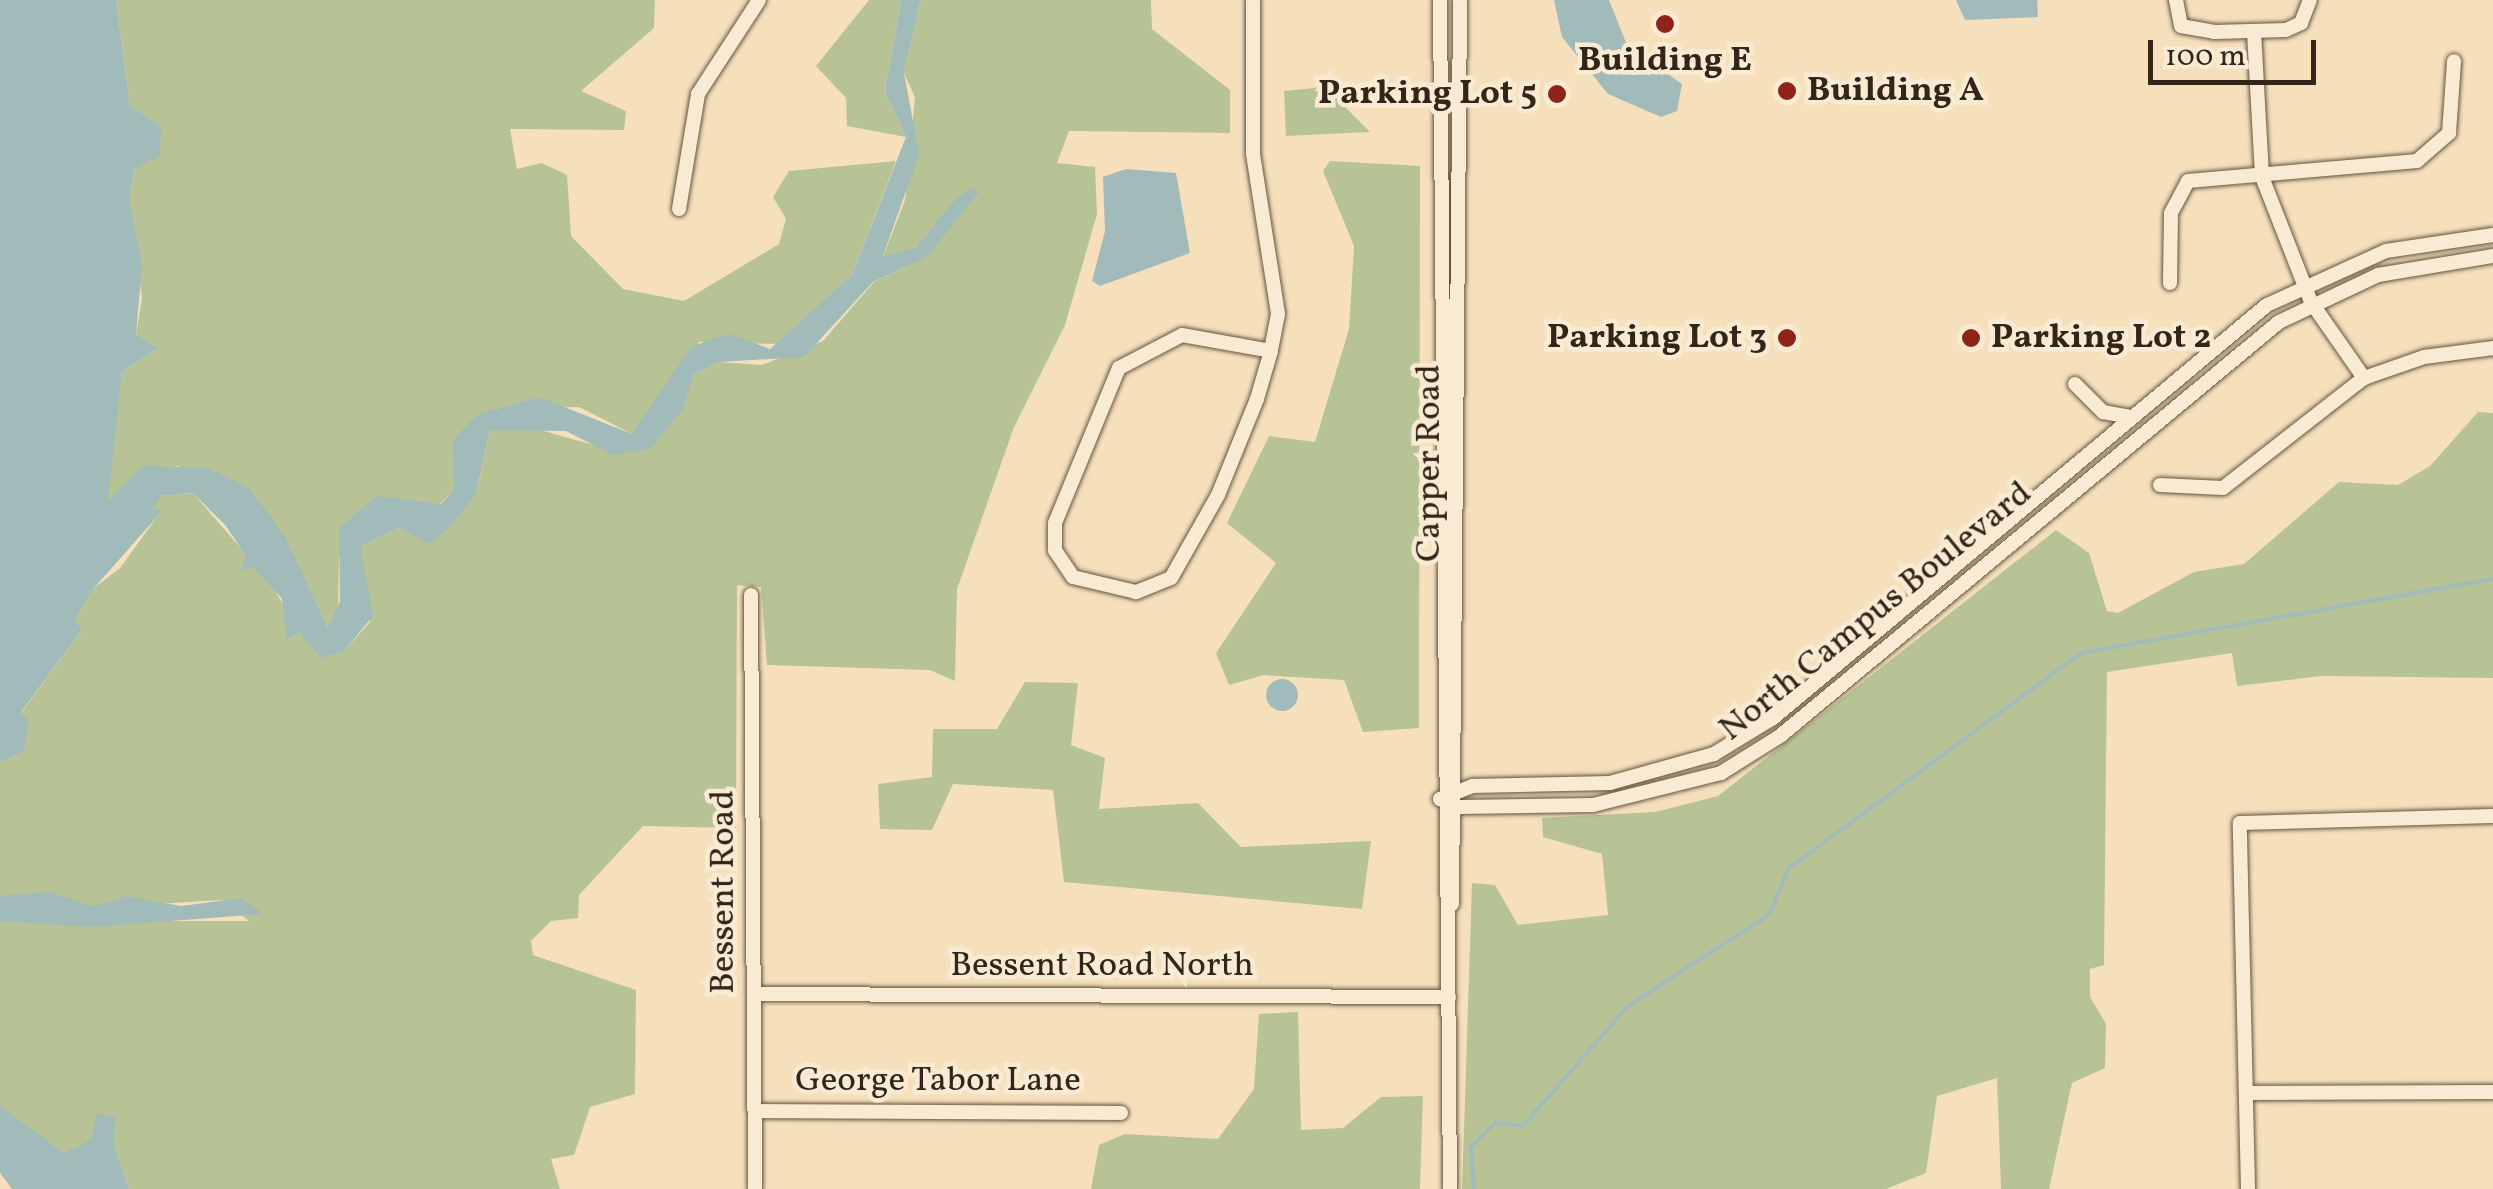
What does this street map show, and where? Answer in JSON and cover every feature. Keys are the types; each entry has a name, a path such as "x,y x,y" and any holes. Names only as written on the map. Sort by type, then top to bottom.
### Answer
{"street":[{"path":"680,209 698,94 760,0"},
{"path":"1253,0 1253,154 1278,296 1270,352 1218,495 1171,578 1136,592 1074,577 1055,550 1055,523 1119,368 1182,335 1270,352"},
{"name":"Capper Road","path":"1440,0 1440,799 1449,925 1450,1186"},
{"name":"Capper Road","path":"1449,925 1460,807 1460,0"},
{"path":"2176,0 2181,26 2254,32 2300,24 2310,0"},
{"path":"2254,32 2262,178 2311,302 2364,378"},
{"path":"2170,283 2180,190 2199,175 2262,178 2428,156 2449,133 2454,61"},
{"name":"North Campus Boulevard","path":"1440,799 1460,788 1610,782 1690,763 1756,731 2132,416 2302,284 2386,251 2493,236"},
{"name":"North Campus Boulevard","path":"1440,799 1460,807 1592,805 1694,782 1780,736 2311,302 2404,268 2493,256"},
{"path":"2160,485 2222,488 2364,378 2424,356 2493,348"},
{"path":"2075,384 2103,412 2132,416"},
{"name":"Bessent Road","path":"751,596 755,1189"},
{"path":"1883,625 1898,641"},
{"path":"1690,763 1694,782"},
{"path":"2248,1189 2240,823 2493,816"},
{"name":"Bessent Road North","path":"754,994 1450,998"},
{"path":"2246,1092 2493,1092"},
{"name":"George Tabor Lane","path":"754,1111 1122,1114"}],"green space":[{"path":"116,0 655,0 654,28 581,91 626,111 624,130 510,129 517,169 542,163 567,175 571,236 623,289 684,301 779,244 786,219 773,197 789,171 896,161 852,275 778,344 699,342 632,434 579,407 497,409 456,447 454,489 440,504 373,501 339,557 338,618 328,628 285,537 251,500 178,466 132,477 117,502 106,501 122,372 159,348 136,335 142,298 129,198 144,123 130,106"},
{"path":"869,0 901,0 885,92 906,137 847,126 846,98 816,66"},
{"path":"921,0 1151,0 1152,29 1230,90 1230,133 1069,131 1057,163 1095,167 1097,214 1065,325 1014,427 957,589 955,681 930,670 767,665 761,587 737,585 736,828 643,826 579,895 578,918 551,921 531,941 533,955 636,990 635,1094 590,1107 574,1155 551,1159 560,1189 129,1189 113,1141 64,1153 47,1147 0,1106 0,921 249,921 222,900 92,908 0,896 0,762 17,751 21,713 82,630 75,619 94,588 120,568 162,510 152,508 161,496 193,493 270,582 299,632 344,651 370,622 359,546 399,528 421,531 430,544 478,486 490,430 519,424 601,447 650,449 693,375 719,362 762,365 823,341 874,282 926,257 965,198 916,248 883,257 905,200 915,97 904,73"},
{"path":"1344,85 1347,109 1370,132 1286,136 1284,91"},
{"path":"1330,161 1420,166 1419,728 1363,732 1344,680 1264,675 1229,685 1216,653 1276,563 1227,523 1269,436 1315,442 1349,329 1354,246 1323,171"},
{"path":"2478,412 2493,413 2493,678 2321,676 2237,686 2232,653 2107,672 2104,965 2090,969 2090,997 2106,1024 2105,1068 2072,1083 2049,1189 2001,1189 1997,1078 1937,1096 1926,1173 1886,1189 1462,1189 1472,883 1495,885 1518,925 1608,915 1602,854 1543,837 1542,818 1655,812 1718,796 2056,530 2089,553 2107,611 2118,613 2194,572 2244,564 2339,482 2398,485 2430,466"},
{"path":"1025,682 1078,683 1071,745 1105,758 1099,809 1198,803 1241,847 1371,841 1362,909 1064,882 1053,790 953,784 932,830 880,829 878,784 932,777 933,729 997,729"},
{"path":"1298,1012 1301,1130 1343,1128 1381,1097 1423,1096 1420,1189 1091,1189 1099,1145 1125,1134 1218,1139 1254,1089 1259,1014"}],"water":[{"path":"0,0 116,0 130,106 161,126 160,156 135,168 129,198 142,265 136,335 159,348 122,372 108,501 143,466 208,468 249,488 285,536 328,628 340,601 339,529 376,496 441,504 454,489 453,440 477,415 539,397 632,434 692,346 730,334 770,349 852,275 906,137 885,92 901,0 921,0 904,73 919,154 883,256 916,248 951,204 970,188 979,192 927,257 873,282 804,357 719,362 693,375 683,409 650,449 613,455 566,431 490,430 476,494 450,527 430,544 399,528 360,546 373,616 344,651 321,658 299,632 287,639 282,599 254,567 240,572 246,556 226,526 193,493 161,496 153,508 163,510 94,588 75,619 82,630 21,712 29,722 24,751 0,762"},
{"path":"1554,0 1609,0 1627,45 1682,84 1677,111 1661,117 1608,94 1562,37"},
{"path":"1956,0 2037,0 2038,17 1965,20"},
{"path":"1126,169 1176,173 1190,253 1100,286 1092,281 1105,231 1103,177"},
{"path":"1282,679 1294,683 1298,695 1294,707 1282,711 1270,707 1266,695 1270,683"},
{"path":"49,892 93,907 126,896 181,906 242,898 263,914 91,927 0,921 0,896"},
{"path":"0,1106 64,1153 91,1140 97,1114 116,1116 113,1141 129,1189 12,1189 0,1173"}],"waterway":[{"path":"1474,1189 1471,1147 1495,1123 1523,1126 1628,1006 1770,914 1788,869 2081,653 2493,579"}],"place":[{"name":"Building E","path":"1665,24"},
{"name":"Building A","path":"1787,91"},
{"name":"Parking Lot 5","path":"1557,94"},
{"name":"Parking Lot 3","path":"1787,338"},
{"name":"Parking Lot 2","path":"1971,338"}]}
